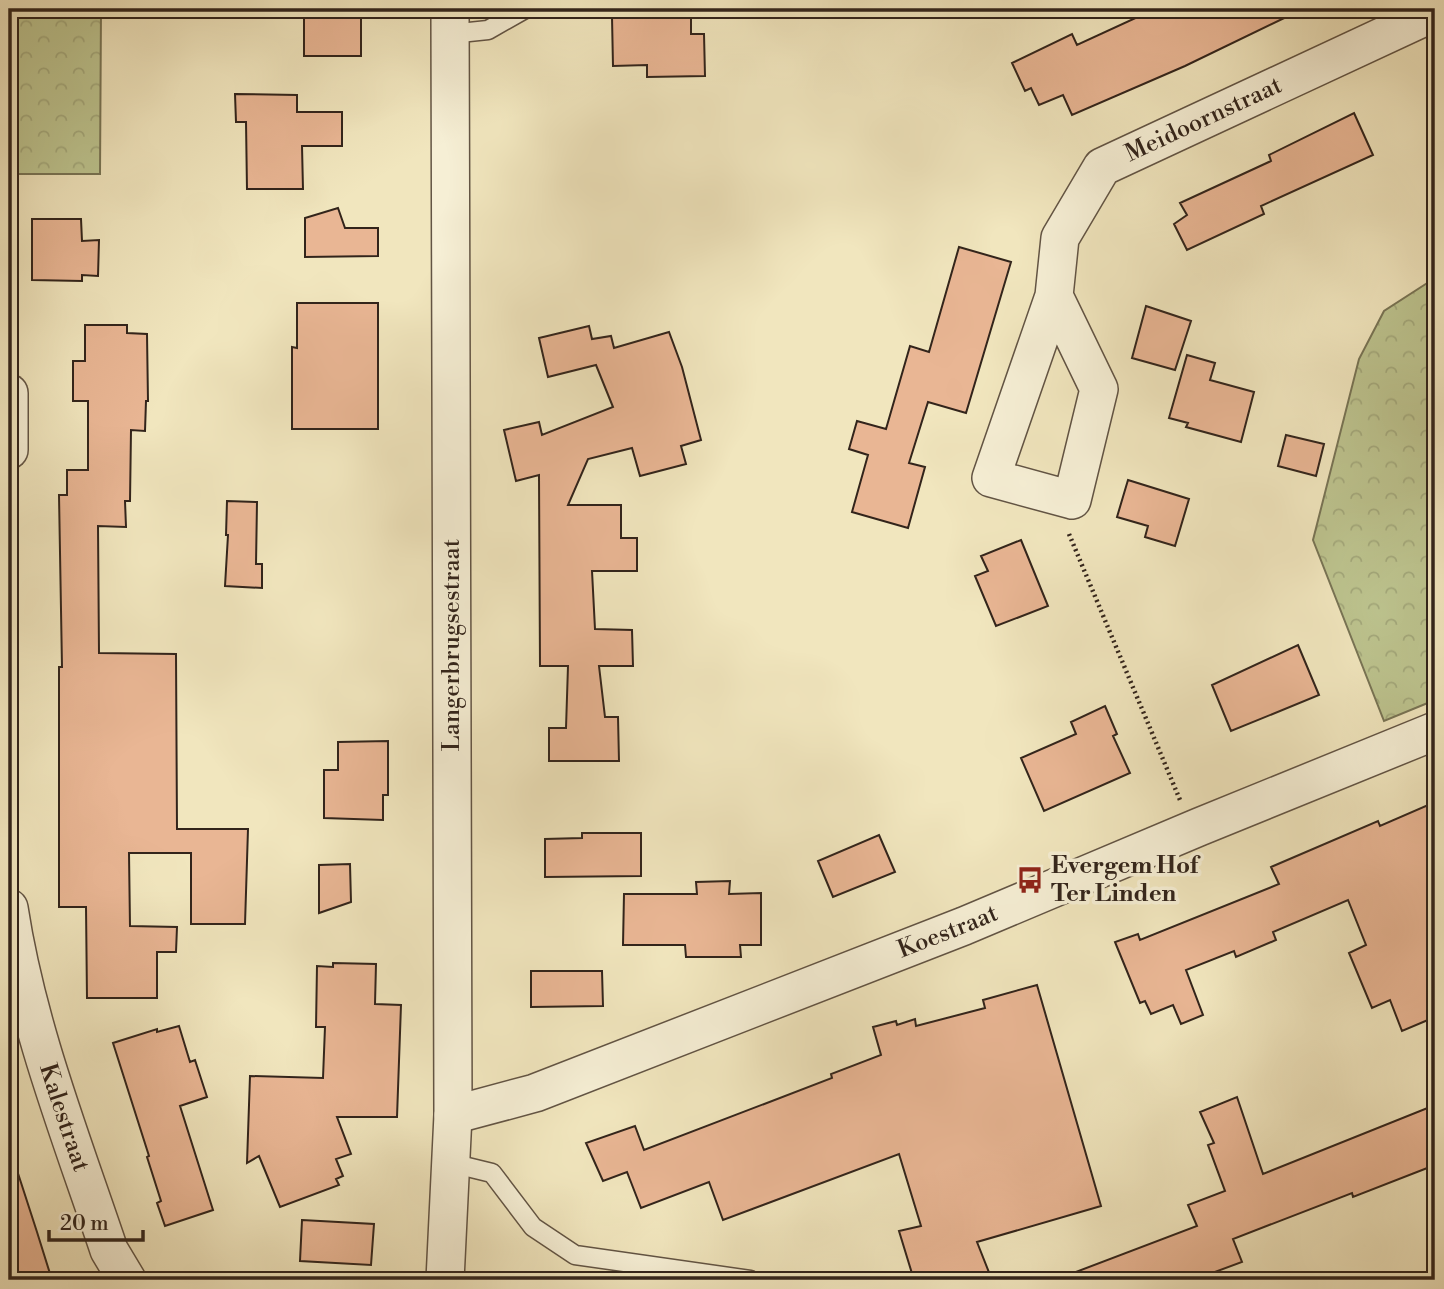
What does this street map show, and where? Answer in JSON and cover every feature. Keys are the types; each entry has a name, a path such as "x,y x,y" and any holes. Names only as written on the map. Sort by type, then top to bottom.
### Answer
{"street":[{"name":"Meidoornstraat","path":"1052,494 991,478 1054,296 1060,238 1102,167 1435,12"},
{"name":"Langerbrugsestraat","path":"445,1280 453,1115 450,21"},
{"path":"1052,494 1072,499 1098,389 1054,296"},
{"path":"9,393 9,450"},
{"name":"Koestraat","path":"453,1115 536,1093 964,926 1435,732"},
{"name":"Kalestraat","path":"9,908 21,1032 109,1250 127,1280"}],"lane":[{"path":"450,21 488,30 525,9"},
{"path":"451,1163 492,1173 533,1227 575,1255 750,1280"}],"path":[{"path":"1052,494 1192,830"}],"green space":[{"path":"9,9 101,9 100,174 9,174"},
{"path":"1435,278 1435,700 1384,721 1313,540 1359,359 1384,311"}],"building":[{"path":"324,9 361,9 361,56 304,56 304,15 324,15"},
{"path":"1155,9 1303,9 1185,66 1072,115 1063,95 1039,105 1031,88 1025,91 1012,63 1072,34 1077,45"},
{"path":"691,16 691,34 704,34 705,76 647,77 647,65 613,66 612,17"},
{"path":"235,94 297,95 297,112 342,112 342,146 302,146 303,189 247,189 246,122 236,122"},
{"path":"1354,113 1373,155 1261,206 1264,214 1187,250 1174,224 1187,215 1180,203 1271,161 1269,155"},
{"path":"338,208 345,228 378,228 378,256 305,257 305,218"},
{"path":"32,219 81,219 82,241 99,240 98,276 82,275 82,281 32,280"},
{"path":"959,247 1011,262 966,413 928,402 909,463 925,467 908,528 852,512 868,455 849,449 857,421 886,429 910,346 929,352"},
{"path":"297,303 378,303 378,429 292,429 292,347 297,348"},
{"path":"1146,306 1191,321 1175,370 1132,358"},
{"path":"85,325 127,325 127,333 147,334 148,401 145,431 131,430 130,501 125,501 126,527 98,526 99,653 176,654 177,829 248,829 245,924 191,924 191,853 129,853 130,926 177,927 176,952 157,952 157,998 87,998 86,907 59,907 59,667 62,667 59,495 67,495 67,470 88,470 88,401 73,401 73,361 85,361"},
{"path":"589,326 592,339 611,336 614,348 669,332 682,367 701,440 681,446 686,464 640,476 632,448 588,459 568,505 621,505 621,538 637,538 637,571 592,571 595,629 632,630 633,666 599,666 605,717 618,717 619,761 549,761 549,728 566,728 568,666 540,666 539,475 516,481 504,430 539,422 542,435 613,407 596,365 548,377 539,338"},
{"path":"1187,355 1215,363 1210,380 1254,392 1241,442 1186,427 1188,423 1169,418"},
{"path":"1286,435 1324,444 1316,476 1278,466"},
{"path":"1128,480 1189,499 1175,546 1145,537 1148,526 1117,517"},
{"path":"227,501 257,502 256,564 262,564 262,588 225,586"},
{"path":"1021,540 1048,606 996,626 975,576 988,571 981,556"},
{"path":"1298,645 1319,695 1231,731 1212,685"},
{"path":"1105,706 1117,734 1113,736 1130,773 1044,811 1021,758 1076,734 1071,722"},
{"path":"388,741 388,795 383,795 383,820 324,818 324,770 338,770 338,742"},
{"path":"1435,802 1435,1017 1402,1031 1390,1000 1372,1008 1349,953 1366,945 1348,900 1273,932 1276,940 1236,957 1234,951 1186,970 1203,1015 1181,1024 1173,1005 1151,1014 1145,1001 1140,1003 1115,942 1138,934 1140,940 1279,884 1271,867 1378,821 1380,826"},
{"path":"582,833 641,833 641,876 545,877 545,839 582,838"},
{"path":"879,835 895,872 833,897 818,861"},
{"path":"350,864 351,902 319,913 319,865"},
{"path":"730,881 729,894 761,893 761,945 740,945 741,957 686,957 685,945 623,945 624,894 697,894 696,882"},
{"path":"333,963 376,964 375,1004 401,1005 397,1117 337,1117 351,1154 336,1159 343,1176 336,1179 339,1185 280,1207 259,1156 247,1163 250,1076 323,1078 325,1027 316,1027 317,966 333,967"},
{"path":"531,971 602,971 603,1006 531,1007"},
{"path":"1037,985 1101,1206 977,1242 992,1280 947,1280 945,1273 914,1280 899,1231 921,1226 899,1154 723,1220 709,1182 641,1208 627,1172 603,1181 586,1143 635,1126 644,1150 832,1078 831,1074 881,1055 873,1027 896,1021 897,1025 915,1019 916,1026 985,1008 983,1000"},
{"path":"179,1026 190,1062 195,1060 207,1097 180,1106 213,1210 165,1226 157,1203 161,1201 147,1157 149,1156 113,1043 157,1029 157,1032"},
{"path":"1237,1097 1263,1174 1435,1105 1435,1165 1353,1197 1352,1193 1233,1239 1242,1262 1193,1280 1060,1280 1197,1226 1188,1205 1225,1191 1208,1145 1214,1143 1200,1112"},
{"path":"14,1161 52,1280 9,1280 9,1162"},
{"path":"302,1220 374,1224 371,1265 300,1261"}],"place":[{"name":"Evergem Hof Ter Linden","path":"1030,880"}]}
